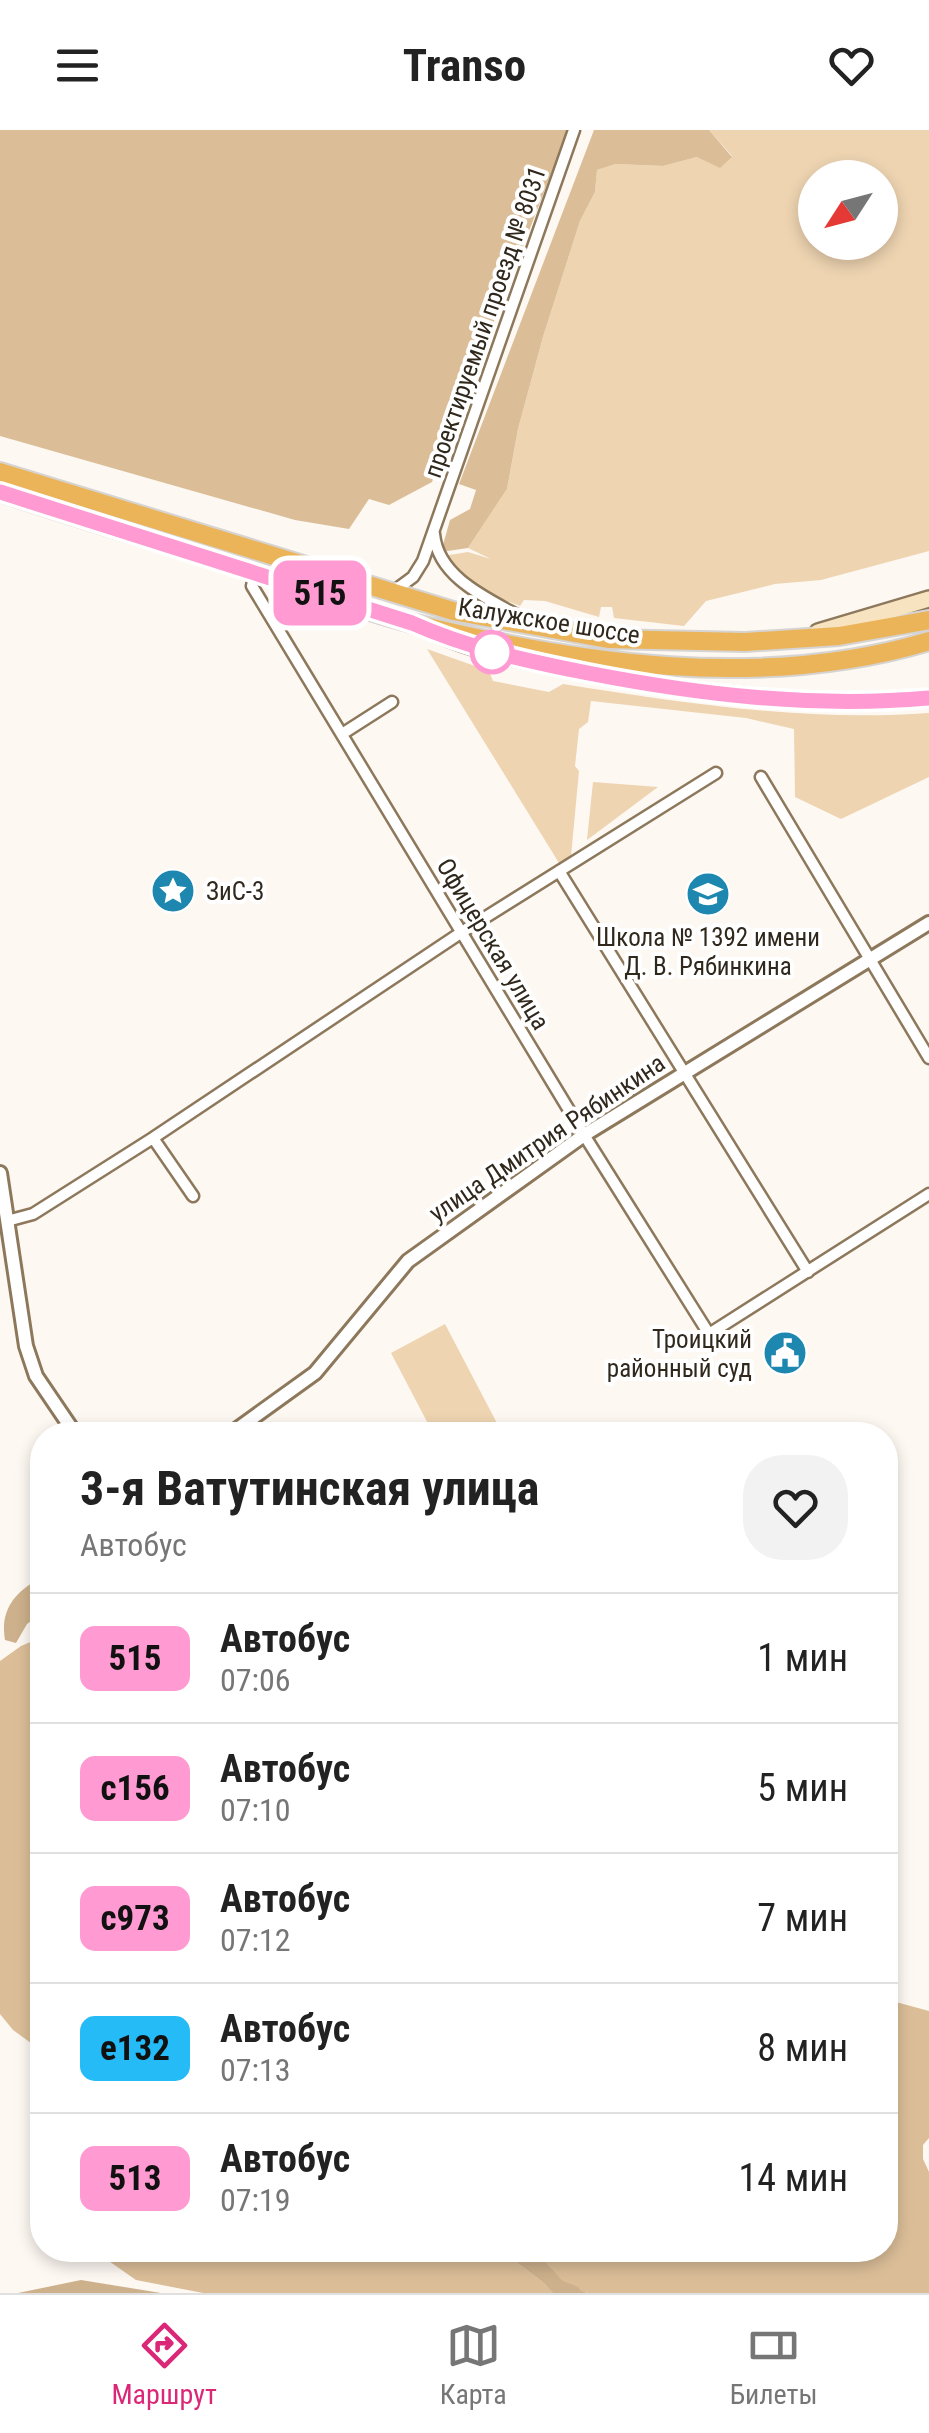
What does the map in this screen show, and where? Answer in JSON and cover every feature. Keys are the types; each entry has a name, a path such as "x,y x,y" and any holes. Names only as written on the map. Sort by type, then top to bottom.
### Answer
{"highway":[{"name":"Калужское шоссе","path":"0,472 453,611 608,639 667,642 798,638 880,632 929,620"},
{"name":"Калужское шоссе","path":"0,492 412,623 524,646 651,663 752,668 820,663 929,641"}],"main road":[{"path":"798,638 929,599"},
{"path":"412,623 455,642 537,662 736,696 832,702 929,698"}],"street":[{"name":"проектируемый проезд № 8031","path":"389,593 413,578 423,562 574,130"},
{"path":"434,528 443,564 491,600 538,626"},
{"name":"Офицерская улица","path":"255,572 252,586 584,1136 709,1334 808,1272"},
{"path":"537,662 651,663"},
{"path":"342,734 392,702"},
{"path":"7,1221 33,1214 462,932 716,773"},
{"path":"761,778 929,1058"},
{"path":"559,871 808,1272 929,1194"},
{"name":"улица Дмитрия Рябинкина","path":"246,1422 315,1373 408,1261 584,1136 929,923"},
{"path":"153,1138 192,1196"},
{"path":"0,1173 26,1346 36,1376 67,1422"}],"shaded area":[{"path":"0,130 568,130 432,482 389,505 369,499 349,529 295,520 0,436"},
{"path":"594,130 709,130 732,157 720,168 697,157 663,166 616,164 597,170 595,192 580,221 543,337 518,429 507,489 468,548 441,552 450,520 470,509 476,490 459,484"},
{"path":"709,130 929,130 929,551 821,580 775,584 706,601 684,626 614,618 612,607 601,607 599,617 545,601 524,600 520,606 472,587 443,556 468,552 491,559 468,548 507,489 518,429 543,337 580,221 595,192 597,170 616,164 663,166 697,157 732,156"},
{"path":"427,649 489,671 493,681 549,692 563,684 791,713 929,713 929,777 841,819 795,797 794,729 746,718 591,701 588,722 579,729 571,856 559,863"},
{"path":"593,782 658,787 587,840"},
{"path":"445,1324 496,1422 427,1422 391,1353"},
{"path":"30,1585 30,1622 16,1643 5,1640 5,1620 10,1604"},
{"path":"30,1642 30,2042 0,2014 0,1661"},
{"path":"898,2003 929,2011 929,2138 923,2145 923,2159 929,2172 929,2293 587,2293 566,2285 537,2262 898,2262"},
{"path":"110,2262 516,2262 557,2293 203,2293 136,2280"},
{"path":"516,2262 538,2262 566,2284 587,2293 557,2293"},
{"path":"81,2280 161,2293 18,2293"}],"waterway":[{"path":"535,2262 558,2287 573,2293"}],"bus line":[{"name":"515","path":"0,492 412,623 455,642 537,662 736,696 832,702 929,698"}],"place":[{"name":"ЗиС-3","path":"173,891"},
{"name":"Школа № 1392 имени Д. В. Рябинкина","path":"708,894"},
{"name":"Троицкий районный суд","path":"785,1353"}]}
